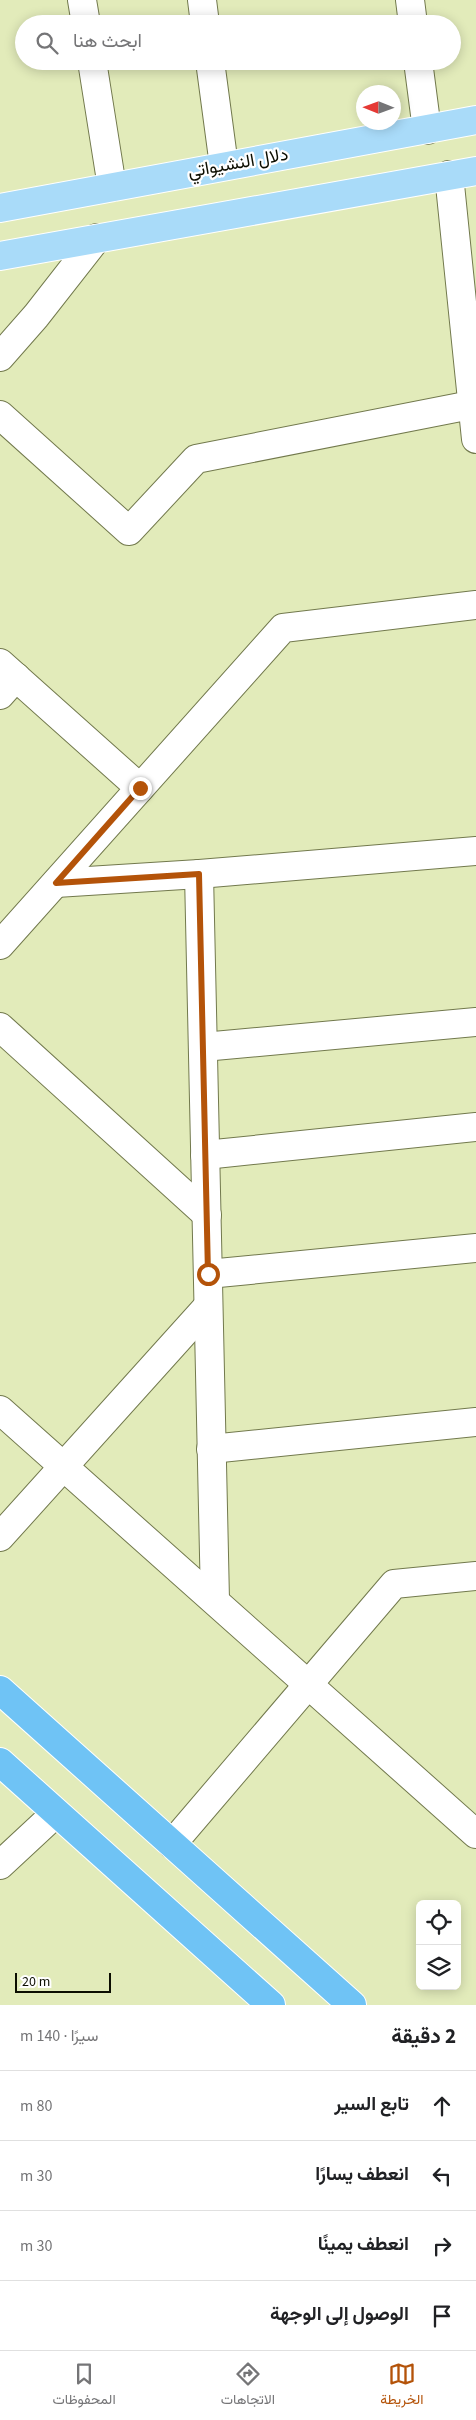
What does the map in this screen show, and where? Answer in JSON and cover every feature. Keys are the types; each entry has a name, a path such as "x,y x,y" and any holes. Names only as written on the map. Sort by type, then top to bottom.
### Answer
{"highway":[{"path":"0,1690 352,2005"},
{"path":"0,1762 270,2005"}],"main road":[{"name":"دلال النشيواتي","path":"0,208 476,120"},
{"path":"0,256 476,171"}],"street":[{"path":"82,0 84,15"},
{"path":"202,0 204,15"},
{"path":"410,0 412,15"},
{"path":"93,70 112,187"},
{"path":"211,70 224,166"},
{"path":"419,70 427,130"},
{"path":"449,175 474,404 476,439"},
{"path":"0,356 36,316 97,238"},
{"path":"0,415 129,531 196,459 474,404"},
{"path":"0,945 283,628 476,605"},
{"path":"5,678 140,788"},
{"path":"56,883 199,874 476,850"},
{"path":"199,874 214,1600"},
{"path":"203,1048 476,1022"},
{"path":"0,1027 207,1215"},
{"path":"205,1155 476,1127"},
{"path":"208,1274 476,1248"},
{"path":"0,1537 62,1465 208,1306"},
{"path":"0,1410 309,1683 476,1834"},
{"path":"211,1449 476,1422"},
{"path":"172,1844 394,1584 476,1576"},
{"path":"0,1865 56,1813"}],"route":[{"path":"140,788 56,883 199,874 208,1274"}]}
